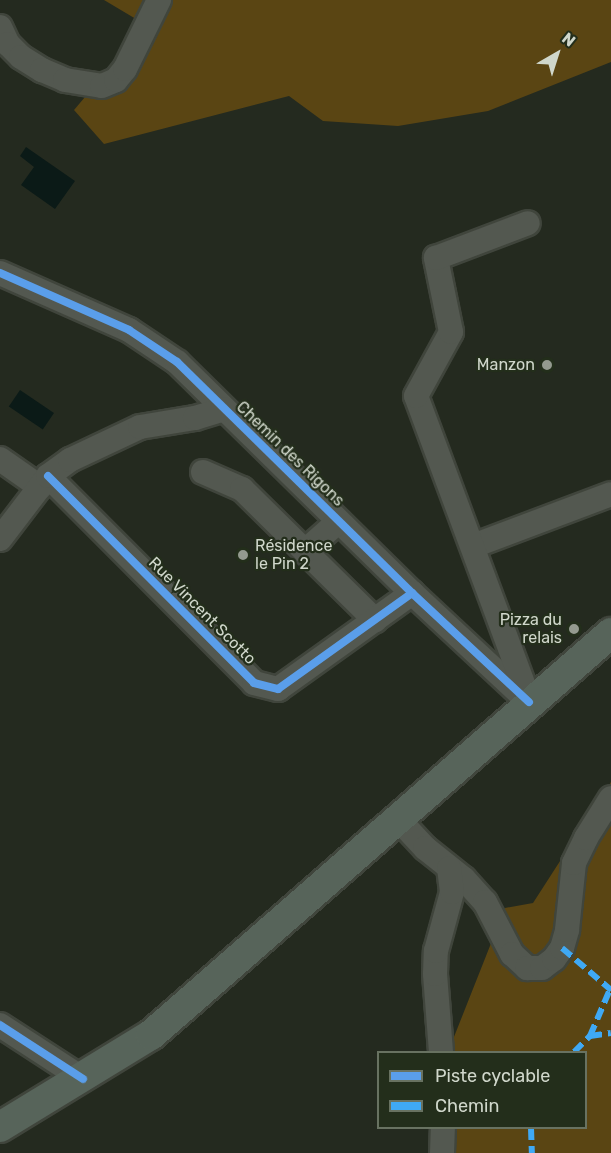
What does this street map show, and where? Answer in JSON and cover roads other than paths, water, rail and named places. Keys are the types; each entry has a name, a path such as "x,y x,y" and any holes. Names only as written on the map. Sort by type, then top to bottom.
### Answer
{"main road":[{"path":"0,1127 151,1035 207,989 611,633"}],"street":[{"path":"0,27 8,44 21,57 42,70 65,80 102,86 116,80 126,69 159,0"},
{"path":"528,223 436,258 451,332 416,396 530,702"},
{"name":"Chemin des Rigons","path":"0,273 129,330 177,362 412,593 530,702"},
{"path":"0,539 44,481 70,460 140,427 195,418 224,409"},
{"name":"Rue Vincent Scotto","path":"0,459 44,481 254,683 278,689 412,593"},
{"path":"202,472 242,489 375,620"},
{"path":"473,546 611,494"},
{"path":"305,551 339,521"},
{"path":"398,819 425,848 464,879 485,902 512,954 527,968 542,968 554,959 562,948 567,930 574,863 586,838 611,798"},
{"path":"441,1051 435,974 436,951 452,892 449,868"},
{"path":"0,1025 82,1079"},
{"path":"442,1153 443,1129"}],"place":[{"name":"Manzon","path":"547,365"},
{"name":"Résidence le Pin 2","path":"243,555"},
{"name":"Pizza du relais","path":"574,629"}]}
